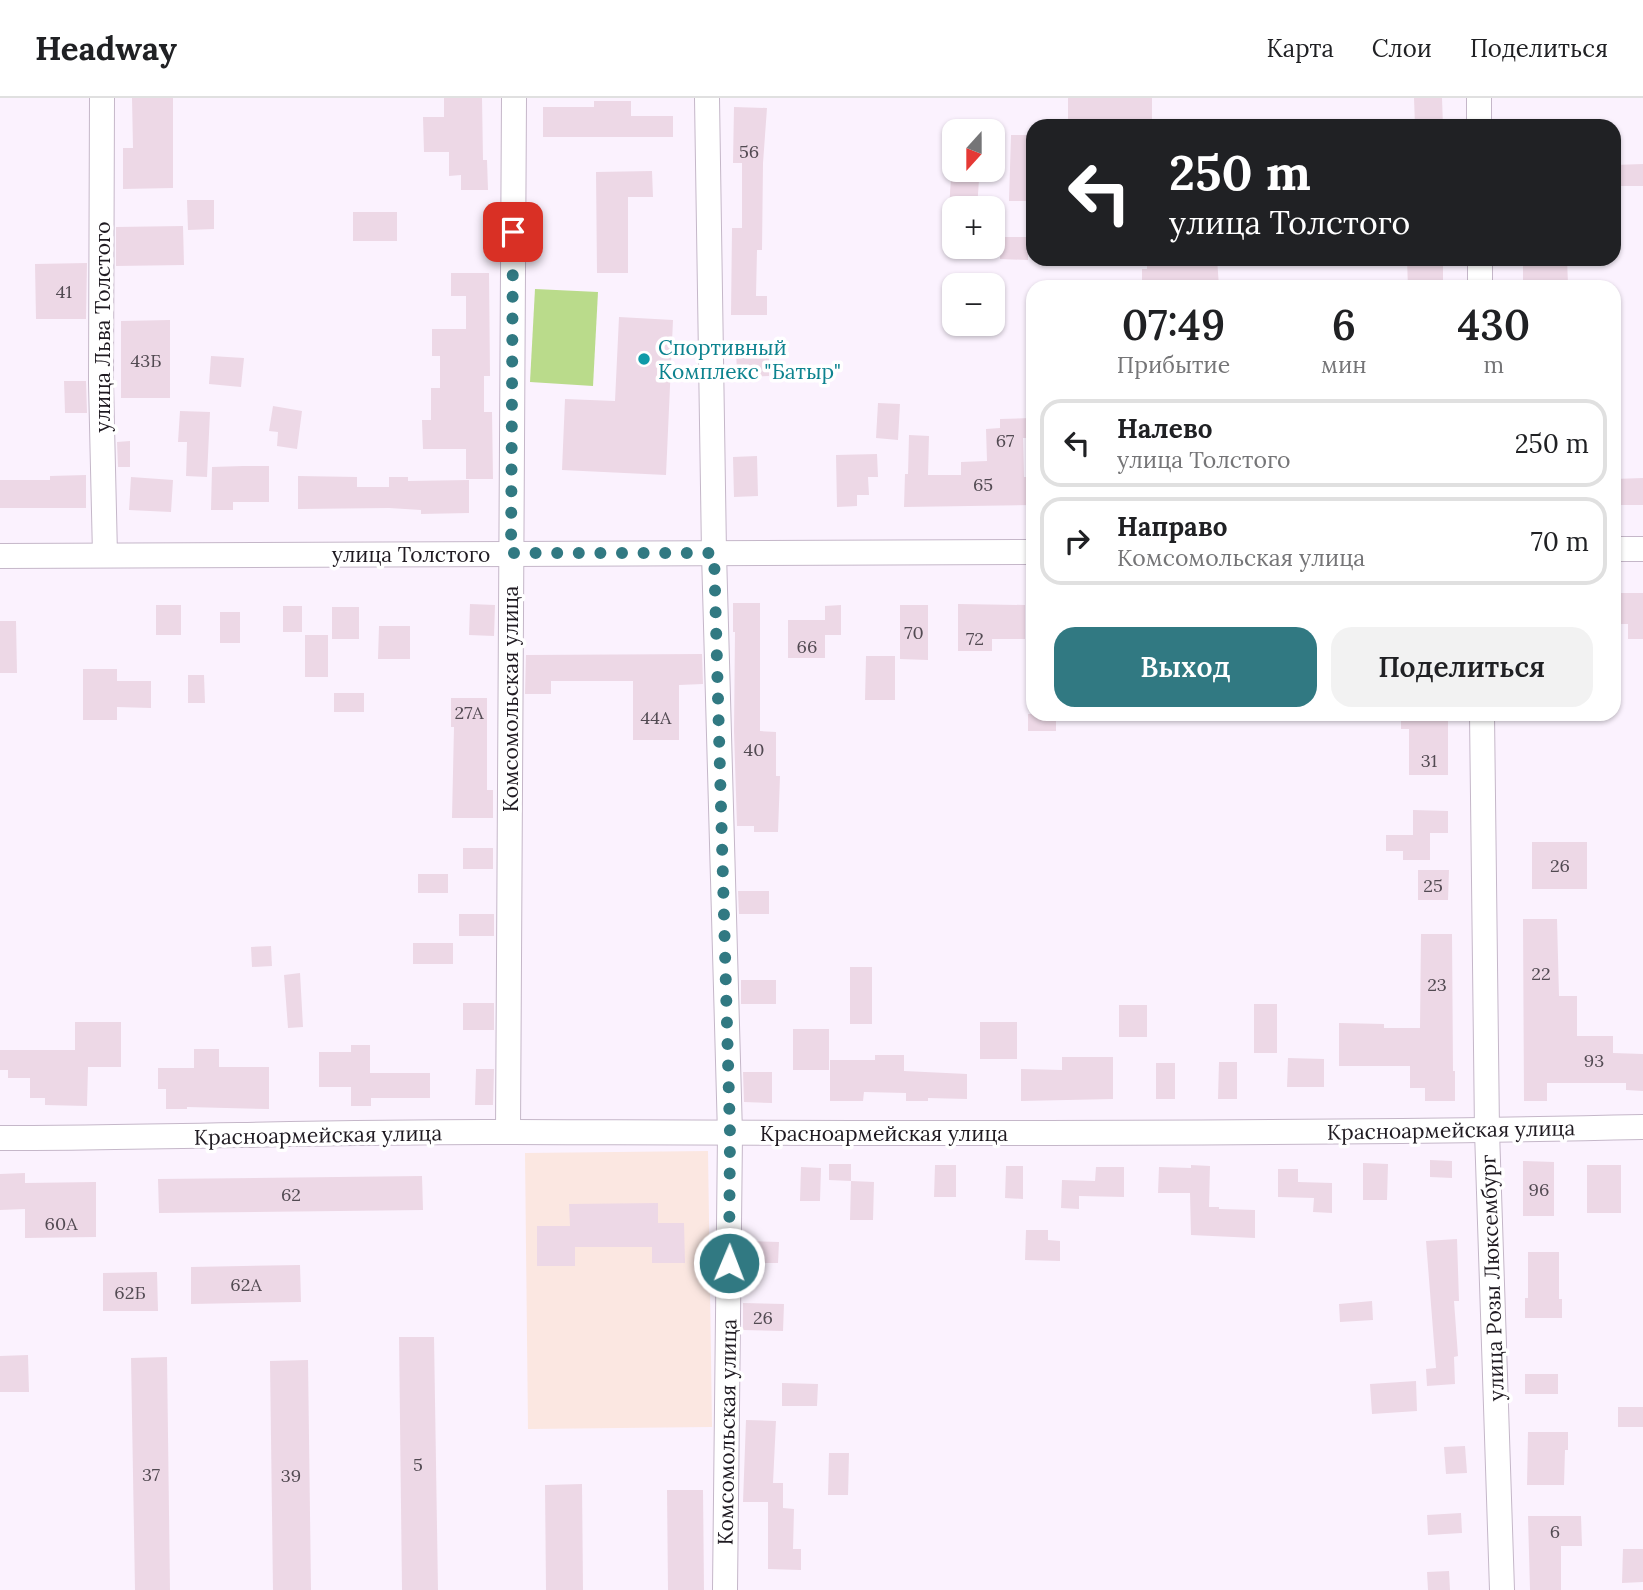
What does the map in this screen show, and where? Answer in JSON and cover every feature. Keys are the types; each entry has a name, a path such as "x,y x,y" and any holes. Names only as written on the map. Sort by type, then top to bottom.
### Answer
{"street":[{"name":"улица Льва Толстого","path":"102,98 101,382 105,555"},
{"name":"Комсомольская улица","path":"508,1132 514,98"},
{"name":"Комсомольская улица","path":"707,98 714,553 730,1134 725,1590"},
{"path":"1479,98 1479,119"},
{"path":"1621,549 1643,549"},
{"name":"улица Толстого","path":"0,556 1026,552"},
{"name":"улица Розы Люксембург","path":"1482,721 1487,1130 1502,1590"},
{"name":"Красноармейская улица","path":"0,1138 508,1132 730,1134 1643,1128"}],"shaded area":[{"path":"708,1151 712,1427 528,1429 525,1153"}],"green space":[{"path":"535,289 598,292 593,386 530,382"}],"building":[{"path":"132,98 173,98 173,188 123,189 123,148 133,148"},
{"path":"444,98 482,98 483,160 487,160 488,190 461,190 461,175 449,176 449,152 424,152 423,117 444,117"},
{"path":"1068,98 1152,98 1152,119 1068,119"},
{"path":"1414,98 1442,98 1443,119 1415,119"},
{"path":"594,101 631,101 631,116 673,116 673,137 543,137 543,107 594,107"},
{"path":"734,107 767,108 762,250 757,250 756,296 767,296 767,315 731,315 732,228 742,228 742,163 733,163"},
{"path":"1011,135 1026,135 1026,201 1009,201"},
{"path":"1643,164 1643,186 1621,186 1621,165"},
{"path":"652,171 653,197 628,197 628,273 597,273 596,172"},
{"path":"951,182 979,182 978,196 950,196"},
{"path":"187,200 214,200 214,229 188,230"},
{"path":"353,212 397,212 397,241 353,241"},
{"path":"183,226 184,265 116,266 116,227"},
{"path":"1005,237 1026,237 1026,260 1000,259 1005,259"},
{"path":"87,263 86,319 36,319 35,264"},
{"path":"1147,266 1218,266 1219,280 1142,280 1142,269 1147,269"},
{"path":"1407,266 1443,266 1443,280 1408,280"},
{"path":"1523,266 1567,266 1568,280 1523,280"},
{"path":"451,273 489,273 490,376 484,376 484,412 492,412 493,479 466,479 466,449 423,449 422,420 431,420 431,388 440,388 440,356 432,356 432,329 466,329 466,296 451,296"},
{"name":"Спортивный Комплекс \"Батыр\"","path":"619,317 673,320 666,475 562,470 565,399 615,401"},
{"path":"170,320 170,398 121,398 121,321"},
{"path":"769,346 769,376 737,377 736,347"},
{"path":"211,356 244,358 241,387 209,384"},
{"path":"64,381 86,381 87,413 65,413"},
{"path":"878,403 900,404 898,440 876,438"},
{"path":"273,406 302,411 297,449 277,446 278,432 269,431"},
{"path":"180,411 210,412 207,477 186,476 187,442 178,442"},
{"path":"1026,418 1026,438 1023,438 1026,505 904,507 909,435 929,436 928,475 961,475 961,462 987,461 986,429 1000,428 1000,419"},
{"path":"130,441 130,467 118,467 117,442"},
{"path":"877,454 878,477 868,477 869,495 857,495 857,506 837,507 836,455"},
{"path":"757,456 758,496 734,497 733,457"},
{"path":"269,466 269,502 233,502 233,510 211,510 212,467"},
{"path":"86,475 86,508 0,508 0,480 50,480 50,476"},
{"path":"298,476 357,477 357,487 389,487 389,477 408,477 408,481 469,480 469,513 421,514 421,510 389,508 298,509"},
{"path":"131,477 173,480 171,512 129,510"},
{"path":"1643,478 1643,505 1621,505 1621,479"},
{"path":"1621,593 1643,593 1643,639 1628,639 1628,624 1621,624"},
{"path":"733,603 760,603 760,731 776,732 776,776 780,776 778,832 754,832 754,826 737,826"},
{"path":"470,604 495,605 494,636 469,635"},
{"path":"958,604 1025,605 1025,639 992,639 992,651 958,651"},
{"path":"156,605 181,605 181,635 156,635"},
{"path":"841,605 841,635 825,635 825,658 788,658 788,620 825,620 825,606"},
{"path":"900,605 928,605 928,660 900,659"},
{"path":"283,606 302,606 302,632 283,632"},
{"path":"332,607 359,607 359,639 332,639"},
{"path":"220,612 240,612 240,643 220,643"},
{"path":"0,621 16,621 17,673 0,673"},
{"path":"379,626 410,626 410,659 378,659"},
{"path":"305,635 328,635 328,677 305,677"},
{"path":"702,654 703,684 679,685 679,740 633,740 633,681 551,681 551,694 525,694 526,655"},
{"path":"866,656 895,656 895,700 865,700"},
{"path":"83,669 117,669 117,681 151,681 151,708 117,707 117,720 83,720"},
{"path":"188,675 204,675 205,703 188,703"},
{"path":"334,693 364,693 364,712 334,712"},
{"path":"451,698 487,698 487,790 493,790 493,818 452,818 454,727 451,727"},
{"path":"1028,721 1056,721 1056,731 1028,731"},
{"path":"1401,721 1448,721 1448,775 1409,775 1409,729 1401,729"},
{"path":"1413,810 1448,811 1448,833 1430,833 1430,860 1403,860 1403,851 1386,851 1386,835 1413,835"},
{"path":"1532,842 1587,842 1587,889 1532,889"},
{"path":"463,848 493,848 493,869 463,869"},
{"path":"1418,870 1449,870 1448,900 1418,900"},
{"path":"418,874 448,874 448,893 418,893"},
{"path":"738,891 769,891 769,914 739,914"},
{"path":"459,914 494,914 494,936 459,936"},
{"path":"1523,919 1557,919 1559,996 1577,996 1577,1036 1613,1036 1613,1053 1643,1054 1643,1091 1626,1090 1626,1083 1547,1083 1547,1101 1524,1101"},
{"path":"1421,934 1452,934 1455,1101 1425,1101 1425,1088 1410,1088 1410,1066 1339,1066 1339,1023 1384,1024 1384,1028 1420,1028"},
{"path":"413,943 453,943 453,964 413,964"},
{"path":"271,946 272,966 252,967 251,947"},
{"path":"850,967 872,967 872,1024 850,1024"},
{"path":"300,973 303,1027 288,1028 284,975"},
{"path":"741,980 776,980 776,1004 741,1004"},
{"path":"463,1003 494,1003 494,1030 463,1030"},
{"path":"1254,1004 1277,1004 1277,1053 1254,1053"},
{"path":"1119,1005 1147,1005 1147,1037 1119,1037"},
{"path":"75,1022 121,1022 121,1067 88,1067 87,1106 45,1105 45,1098 30,1098 30,1078 8,1078 8,1070 0,1070 0,1050 75,1050"},
{"path":"980,1022 1017,1022 1017,1059 980,1059"},
{"path":"793,1029 829,1029 829,1070 793,1070"},
{"path":"351,1045 370,1045 370,1073 430,1073 430,1098 371,1098 371,1106 351,1106 351,1087 319,1087 319,1052 351,1052"},
{"path":"194,1049 219,1049 219,1067 269,1067 269,1109 166,1109 166,1089 158,1089 158,1068 194,1068"},
{"path":"875,1055 904,1055 904,1071 967,1074 967,1099 928,1098 928,1101 906,1101 906,1093 864,1092 863,1101 830,1101 830,1060 875,1060"},
{"path":"1062,1057 1113,1057 1113,1099 1021,1101 1021,1069 1062,1070"},
{"path":"1288,1058 1324,1059 1324,1087 1287,1087"},
{"path":"1219,1062 1237,1062 1237,1099 1218,1099"},
{"path":"1156,1063 1175,1063 1175,1099 1156,1099"},
{"path":"476,1069 494,1069 493,1105 475,1105"},
{"path":"743,1072 772,1072 772,1103 744,1102"},
{"path":"1430,1160 1452,1161 1452,1178 1430,1177"},
{"path":"1523,1161 1554,1162 1554,1216 1523,1216"},
{"path":"1363,1163 1388,1164 1387,1200 1363,1200"},
{"path":"829,1164 851,1164 851,1181 829,1180"},
{"path":"935,1165 956,1165 956,1197 934,1197"},
{"path":"1191,1165 1210,1166 1209,1207 1255,1210 1255,1238 1191,1235 1190,1193 1158,1193 1159,1167 1191,1168"},
{"path":"1587,1165 1621,1165 1621,1213 1587,1213"},
{"path":"1006,1166 1023,1166 1023,1199 1005,1198"},
{"path":"801,1167 821,1168 820,1201 800,1201"},
{"path":"1096,1167 1124,1167 1124,1197 1079,1196 1079,1209 1061,1208 1062,1180 1095,1181"},
{"path":"1278,1169 1298,1169 1298,1182 1332,1183 1332,1213 1313,1212 1314,1198 1278,1197"},
{"path":"25,1173 25,1183 96,1182 96,1237 25,1238 25,1209 0,1210 0,1174"},
{"path":"422,1176 423,1210 159,1213 158,1179"},
{"path":"851,1181 874,1182 873,1220 850,1220"},
{"path":"658,1203 658,1223 684,1223 685,1263 652,1263 652,1247 575,1247 575,1266 537,1266 537,1226 570,1226 569,1204"},
{"path":"1026,1230 1048,1230 1048,1240 1060,1241 1060,1261 1025,1260"},
{"path":"1457,1239 1459,1301 1454,1301 1458,1356 1454,1357 1455,1384 1427,1386 1426,1369 1436,1368 1426,1241"},
{"path":"744,1241 779,1242 778,1263 744,1263"},
{"path":"1528,1252 1559,1252 1559,1299 1562,1299 1562,1318 1525,1318"},
{"path":"300,1265 301,1302 191,1304 191,1267"},
{"path":"157,1272 158,1311 103,1311 103,1273"},
{"path":"1372,1301 1373,1320 1340,1322 1339,1304"},
{"path":"743,1303 784,1304 783,1331 743,1330"},
{"path":"399,1337 434,1337 438,1590 402,1590"},
{"path":"28,1355 29,1392 0,1392 0,1356"},
{"path":"167,1357 170,1590 135,1590 131,1358"},
{"path":"308,1360 311,1590 273,1590 270,1361"},
{"path":"1525,1374 1558,1374 1558,1394 1525,1394"},
{"path":"1416,1381 1417,1411 1372,1414 1370,1384"},
{"path":"782,1383 818,1384 817,1406 782,1406"},
{"path":"1618,1407 1643,1407 1643,1427 1618,1427"},
{"path":"746,1420 776,1421 773,1483 783,1483 783,1508 794,1509 793,1549 801,1549 801,1570 768,1569 768,1502 743,1502"},
{"path":"1528,1432 1568,1432 1564,1485 1527,1485"},
{"path":"1465,1446 1467,1473 1446,1474 1444,1447"},
{"path":"829,1453 849,1453 848,1495 828,1495"},
{"path":"582,1484 583,1590 546,1590 545,1485"},
{"path":"667,1490 703,1490 704,1590 668,1590"},
{"path":"1461,1513 1462,1533 1428,1535 1427,1515"},
{"path":"1528,1516 1581,1516 1582,1546 1561,1546 1561,1590 1530,1590"},
{"path":"1623,1549 1643,1549 1643,1582 1622,1583"},
{"path":"1449,1571 1450,1590 1428,1590 1427,1572"}],"place":[{"name":"Спортивный Комплекс \"Батыр\"","path":"644,359"}],"route":[{"path":"513,232 511,553 714,553 730,1134 729,1263"}]}
